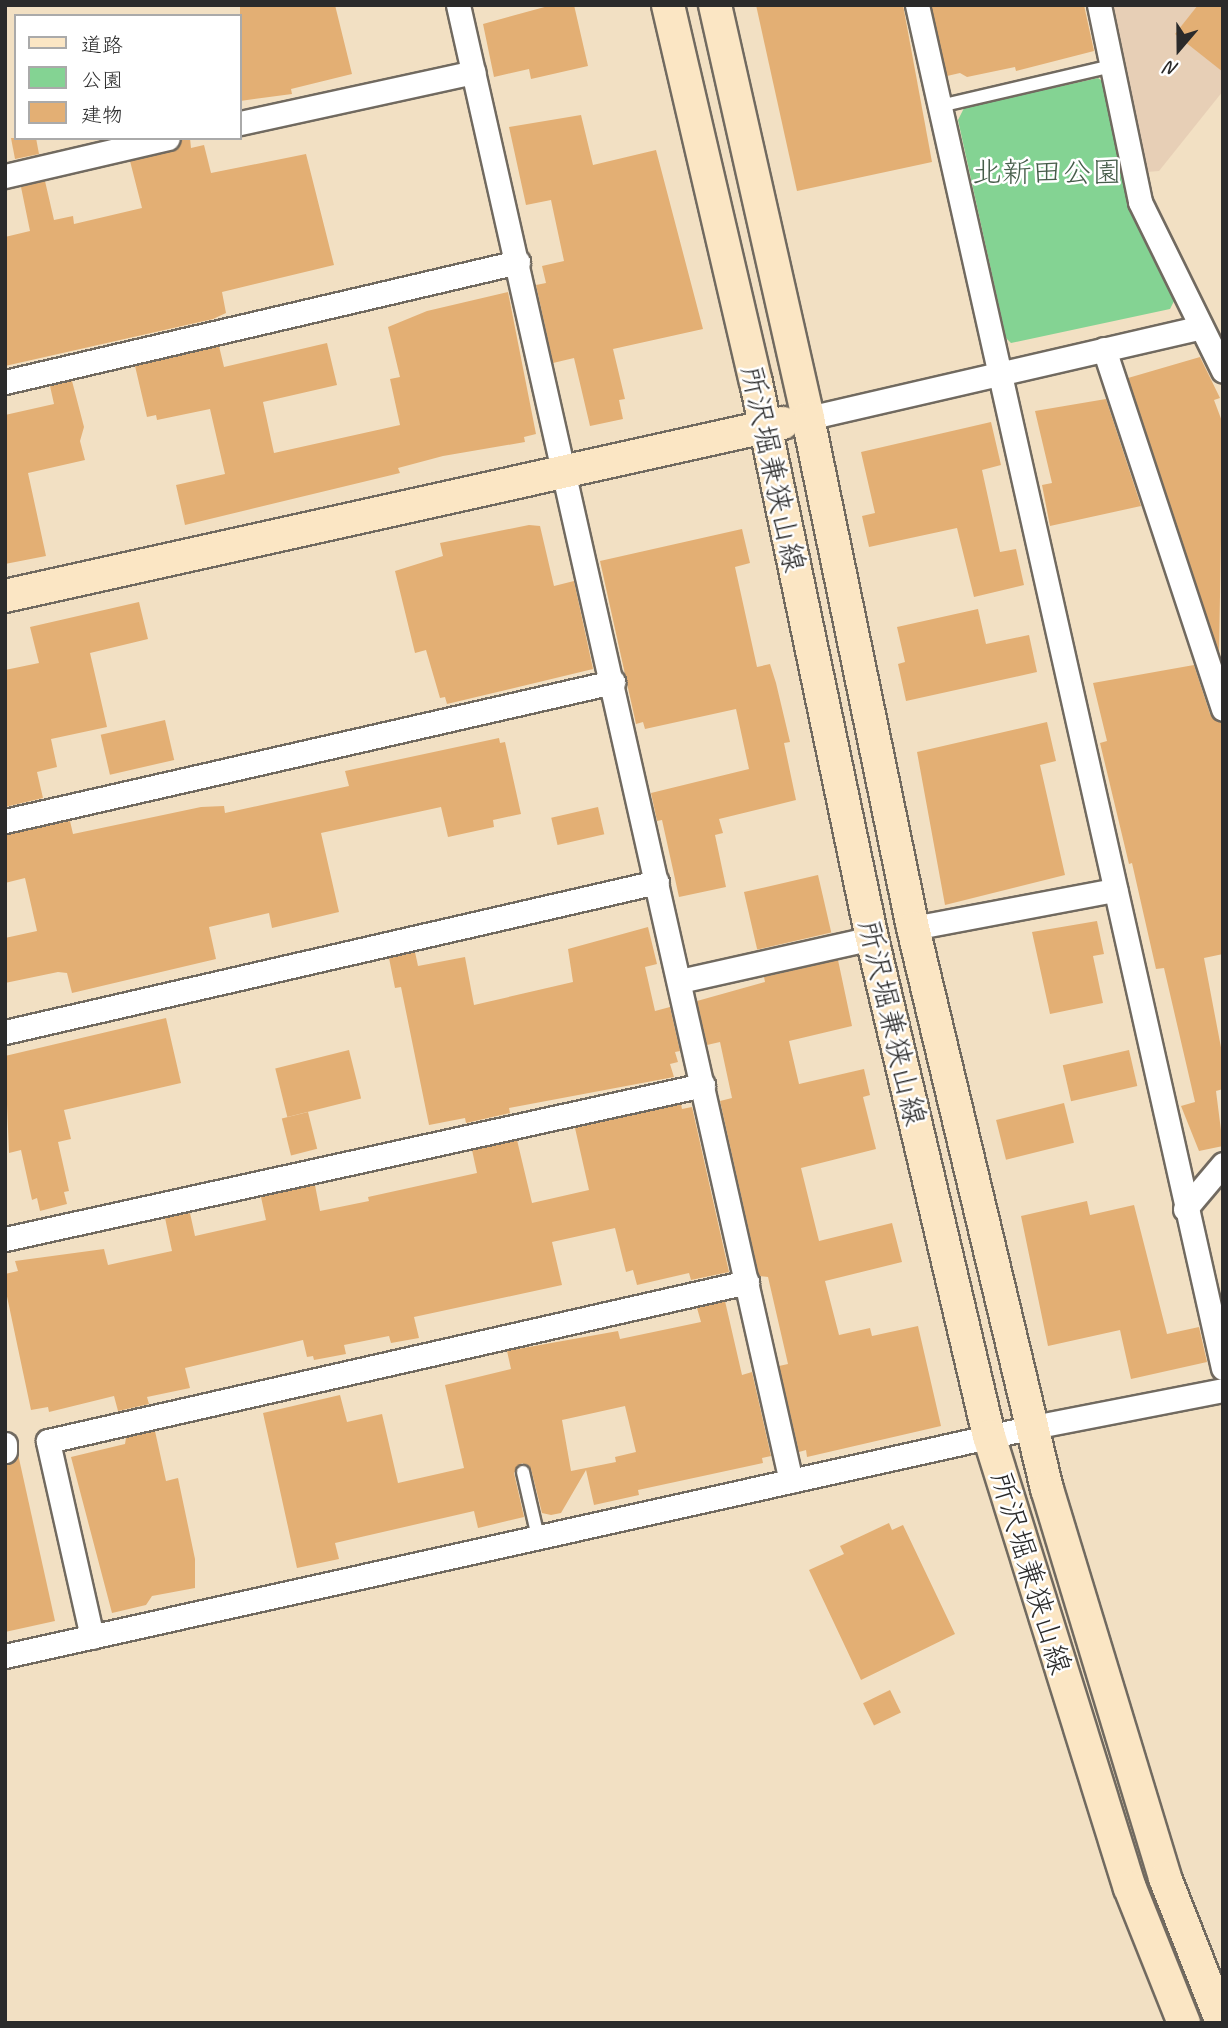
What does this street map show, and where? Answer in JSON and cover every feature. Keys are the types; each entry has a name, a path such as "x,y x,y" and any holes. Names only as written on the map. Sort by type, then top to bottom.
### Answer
{"main road":[{"name":"所沢堀兼狭山線","path":"668,5 764,428 872,938 989,1436 1130,1888 1184,2023"},
{"name":"所沢堀兼狭山線","path":"715,5 808,418 913,928 1047,1489 1165,1878 1222,2023"},
{"path":"5,596 808,418"}],"street":[{"path":"458,5 566,473 791,1480"},
{"path":"917,5 1185,1209 1223,1368"},
{"path":"1099,5 1140,202 1223,371"},
{"path":"242,122 474,72"},
{"path":"5,176 158,140"},
{"path":"5,382 518,262"},
{"path":"808,418 1201,327"},
{"path":"1104,349 1223,709"},
{"path":"5,821 613,682"},
{"path":"5,1032 657,882"},
{"path":"913,928 1115,890"},
{"path":"680,981 872,938"},
{"path":"5,1239 703,1085"},
{"path":"1185,1209 1223,1164"},
{"path":"92,1637 48,1441 747,1282"},
{"path":"5,1656 989,1436 1223,1390"},
{"path":"5,1444 5,1451"}],"lane":[{"path":"940,106 1112,66"},
{"path":"523,1472 538,1537"}],"shaded area":[{"path":"1111,5 1223,5 1223,91 1159,171 1147,172"}],"green space":[{"name":"北新田公園","path":"1098,78 1108,85 1136,223 1176,297 1170,309 1011,343 1006,338 958,120 964,108"}],"building":[{"path":"240,5 335,5 352,74 291,89 292,94 242,101"},
{"path":"552,5 574,5 588,66 531,79 529,69 494,77 483,24"},
{"path":"756,5 903,5 932,162 797,191"},
{"path":"931,5 1084,5 1094,51 1016,71 1015,67 967,77 960,73 947,76"},
{"path":"1198,5 1223,5 1223,72 1175,34"},
{"path":"581,115 593,165 656,150 703,329 613,349 625,399 619,400 623,419 590,426 574,358 553,363 536,285 546,283 542,266 564,261 551,200 526,205 509,127"},
{"path":"11,138 36,140 39,154 15,159"},
{"path":"180,140 190,140 191,148 204,145 211,173 306,154 334,265 222,292 226,313 213,319 5,366 5,237 30,231 21,187 45,181 54,220 73,216 74,224 142,208 130,161 172,151"},
{"path":"508,292 536,434 524,437 525,442 443,456 398,468 400,473 185,525 176,485 225,474 210,409 157,420 156,415 147,417 135,366 219,346 224,367 327,343 337,385 263,402 274,453 400,425 390,379 400,377 388,327 427,311"},
{"path":"1200,357 1220,398 1214,400 1223,424 1219,654 1128,378"},
{"path":"72,381 84,427 80,441 85,460 28,473 46,556 5,564 5,415 54,404 50,386"},
{"path":"1106,399 1141,506 1050,526 1042,485 1052,483 1035,411"},
{"path":"991,422 1001,465 982,470 1000,552 1016,549 1024,585 974,597 957,528 869,547 862,516 875,513 861,452"},
{"path":"529,525 540,526 554,586 574,581 593,669 447,704 445,697 440,698 426,650 415,653 395,571 443,556 440,543"},
{"path":"742,529 750,563 735,567 757,667 770,664 776,683 790,742 784,743 796,800 719,819 723,833 715,835 726,887 679,897 662,820 657,821 651,793 749,769 736,709 645,729 643,722 636,724 600,561"},
{"path":"139,602 148,639 90,653 107,727 51,739 57,767 37,772 43,798 5,807 5,670 39,663 30,627"},
{"path":"978,609 986,644 1029,635 1037,672 906,701 898,664 905,662 897,627"},
{"path":"1194,665 1210,714 1223,723 1223,954 1204,958 1223,1058 1223,1089 1216,1091 1223,1146 1199,1151 1181,1106 1195,1102 1164,968 1156,969 1132,863 1129,864 1100,743 1107,741 1093,683"},
{"path":"165,720 174,760 110,775 101,735"},
{"path":"1047,722 1056,761 1040,765 1065,875 945,905 917,752"},
{"path":"499,738 500,743 505,742 521,814 493,820 494,827 448,837 441,807 321,833 339,912 272,928 269,913 209,927 216,959 72,993 67,973 58,972 5,983 5,938 37,931 25,878 5,883 5,835 70,821 73,834 201,807 224,806 225,813 349,786 345,771"},
{"path":"598,807 604,834 558,845 551,818"},
{"path":"818,875 831,932 757,950 744,892"},
{"path":"1097,921 1104,954 1093,956 1103,1003 1050,1014 1032,932"},
{"path":"648,927 657,964 645,967 655,1011 670,1007 680,1051 675,1052 678,1062 670,1064 674,1077 509,1108 510,1113 466,1123 465,1118 429,1125 401,987 395,988 389,958 415,952 418,966 465,957 474,1005 573,982 568,949"},
{"path":"838,960 852,1026 789,1041 799,1084 864,1069 870,1095 863,1097 876,1149 801,1168 819,1241 892,1223 902,1262 825,1281 839,1335 870,1328 872,1336 918,1326 941,1426 807,1457 806,1450 799,1452 779,1366 788,1364 768,1277 759,1276 720,1101 732,1098 720,1042 707,1045 697,1001 765,982 764,977"},
{"path":"166,1018 181,1083 64,1110 71,1139 58,1142 69,1191 64,1192 67,1204 40,1211 37,1198 32,1200 21,1150 9,1153 5,1056"},
{"path":"349,1050 361,1099 287,1117 275,1068"},
{"path":"1129,1050 1137,1086 1071,1101 1063,1065"},
{"path":"1064,1103 1074,1143 1006,1160 996,1120"},
{"path":"681,1104 682,1109 692,1107 729,1272 691,1280 689,1273 637,1285 633,1270 626,1272 615,1228 552,1242 562,1285 414,1317 419,1338 391,1343 389,1336 344,1345 346,1354 314,1360 313,1356 307,1357 303,1340 185,1368 190,1388 147,1397 149,1404 118,1411 114,1396 49,1412 48,1407 31,1410 5,1287 5,1274 18,1271 15,1261 104,1249 108,1265 172,1251 165,1218 190,1213 195,1236 266,1220 261,1197 315,1185 320,1211 369,1201 368,1197 477,1173 472,1150 517,1140 532,1203 589,1190 575,1128"},
{"path":"308,1112 317,1149 291,1155 282,1119"},
{"path":"1087,1201 1090,1215 1134,1205 1167,1334 1199,1327 1207,1362 1131,1379 1120,1330 1048,1346 1021,1216"},
{"path":"725,1301 742,1375 752,1372 771,1456 762,1458 763,1463 638,1490 639,1495 594,1505 586,1470 561,1513 551,1515 542,1513 531,1469 522,1463 514,1473 524,1517 478,1528 474,1511 335,1543 339,1559 297,1568 263,1413 340,1395 347,1422 382,1414 398,1483 464,1468 445,1385 511,1369 507,1351 618,1331 620,1339 701,1322 697,1308","holes":["625,1406 636,1452 615,1457 616,1462 571,1471 562,1420"]},
{"path":"155,1431 166,1481 178,1478 195,1559 195,1588 152,1596 146,1605 112,1613 71,1457 125,1444 126,1438"},
{"path":"18,1454 55,1621 5,1632 5,1465"},
{"path":"889,1523 892,1530 903,1525 955,1634 861,1680 809,1570 844,1554 840,1546"},
{"path":"890,1690 901,1712 874,1726 863,1703"}]}
